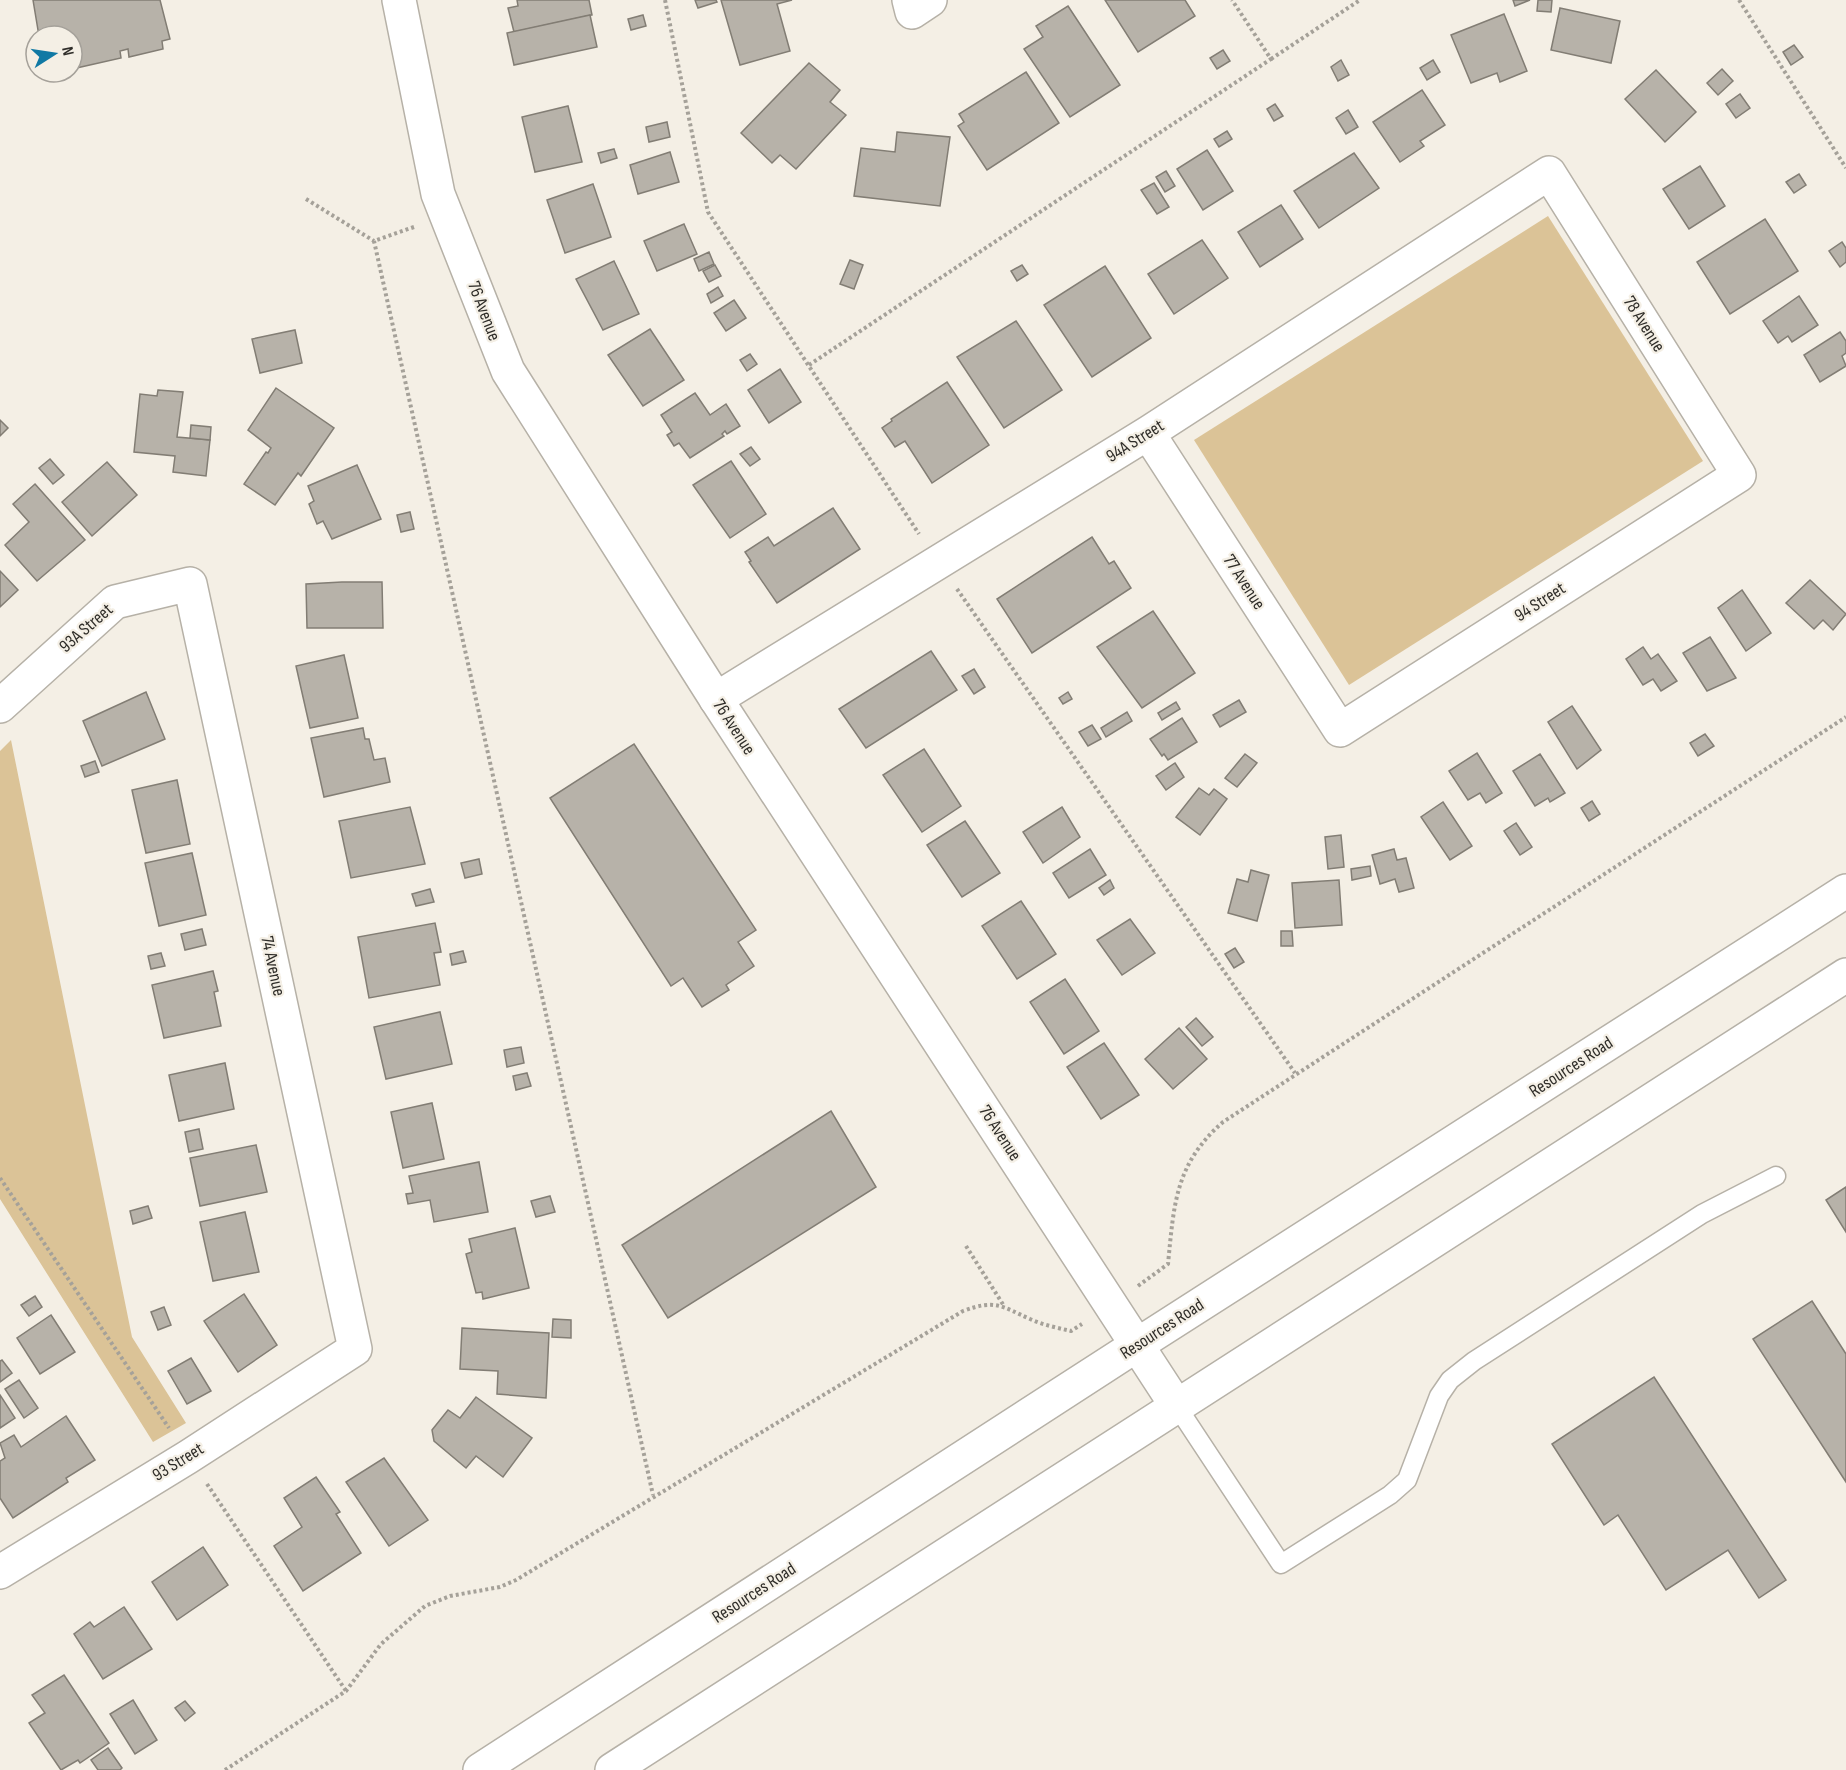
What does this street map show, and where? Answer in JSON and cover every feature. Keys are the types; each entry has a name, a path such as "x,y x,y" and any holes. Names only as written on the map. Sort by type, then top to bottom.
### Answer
{"street":[{"name":"76 Avenue","path":"399,0 438,194 508,371 716,699 1176,1405"},
{"name":"94A Street","path":"716,699 1148,434 1549,173"},
{"name":"78 Avenue","path":"1549,173 1740,475"},
{"name":"77 Avenue","path":"1148,434 1340,730"},
{"name":"94 Street","path":"1340,730 1740,475"},
{"name":"93A Street","path":"0,706 115,602 190,584"},
{"name":"74 Avenue","path":"190,584 355,1349"},
{"name":"Resources Road","path":"480,1770 1137,1345 1846,891"},
{"path":"612,1770 1846,975"},
{"name":"93 Street","path":"0,1572 355,1349"}],"lane":[{"path":"1176,1405 1281,1564 1390,1495 1407,1480 1439,1396 1450,1380 1474,1360 1702,1214 1776,1176"}],"path":[{"path":"1232,0 1270,59"},
{"path":"809,365 1360,0"},
{"path":"1740,0 1846,168"},
{"path":"306,199 374,241 653,1495"},
{"path":"374,241 447,216"},
{"path":"1167,1264 1175,1197 1188,1165 1203,1140 1223,1122 1846,717"},
{"path":"0,1178 346,1690"},
{"path":"966,1246 1004,1306"},
{"path":"225,1770 346,1690 381,1644 425,1606 450,1596 500,1587 516,1580 653,1495 963,1311 980,1304 996,1303 1032,1320 1071,1331"}],"shaded area":[{"path":"1548,216 1703,461 1349,685 1194,440"},
{"path":"11,740 132,1337 186,1423 153,1442 0,1199 0,751"}],"building":[{"path":"33,0 160,0 170,39 162,41 163,49 129,57 128,49 120,51 121,58 84,66 84,24 37,24"},
{"path":"517,0 589,0 592,15 514,32 508,8 518,6"},
{"path":"695,0 716,0 717,2 698,8"},
{"path":"721,0 792,0 777,4 790,51 740,65"},
{"path":"1105,0 1185,0 1195,16 1138,52"},
{"path":"1513,0 1530,0 1515,6"},
{"path":"1538,0 1552,0 1551,12 1537,11"},
{"path":"1068,6 1120,85 1070,117 1024,49 1043,37 1036,26"},
{"path":"1560,8 1620,21 1611,63 1551,50"},
{"path":"1504,14 1527,71 1500,82 1497,73 1471,83 1451,35"},
{"path":"590,15 597,47 514,65 507,33"},
{"path":"643,15 646,26 631,30 628,19"},
{"path":"1794,45 1803,57 1791,65 1783,52"},
{"path":"1223,50 1230,61 1217,69 1210,58"},
{"path":"1341,60 1349,75 1338,81 1331,67"},
{"path":"1433,60 1440,72 1427,80 1420,68"},
{"path":"809,63 840,90 830,102 846,115 796,169 780,155 772,163 741,133"},
{"path":"1722,69 1733,81 1718,95 1707,83"},
{"path":"1656,70 1696,112 1665,142 1625,99"},
{"path":"1026,72 1059,123 987,170 958,126 964,122 959,114"},
{"path":"1422,90 1445,125 1420,141 1424,146 1400,162 1373,122"},
{"path":"1740,94 1750,108 1736,118 1726,104"},
{"path":"1275,104 1283,116 1274,121 1267,109"},
{"path":"568,106 582,162 535,172 522,117"},
{"path":"1348,110 1358,127 1346,134 1336,118"},
{"path":"667,122 670,137 649,142 646,127"},
{"path":"1227,131 1232,139 1219,147 1214,139"},
{"path":"897,132 950,137 940,206 854,196 861,148 895,152"},
{"path":"614,149 617,158 601,163 598,153"},
{"path":"1207,150 1233,191 1203,210 1177,169"},
{"path":"670,152 679,182 638,194 630,165"},
{"path":"1354,153 1379,188 1319,228 1294,191"},
{"path":"1700,166 1725,206 1689,229 1663,189"},
{"path":"1166,171 1175,186 1165,192 1156,177"},
{"path":"1799,174 1806,185 1794,193 1786,182"},
{"path":"1154,183 1169,207 1157,214 1141,190"},
{"path":"593,184 611,237 565,253 547,200"},
{"path":"1281,205 1303,239 1260,267 1238,232"},
{"path":"1765,219 1798,271 1730,314 1697,262"},
{"path":"684,224 697,254 657,271 644,241"},
{"path":"1202,240 1228,278 1174,314 1148,274"},
{"path":"1842,242 1846,248 1846,262 1840,267 1829,251"},
{"path":"709,252 714,264 699,271 694,259"},
{"path":"850,260 863,265 854,289 840,284"},
{"path":"614,261 639,314 603,330 576,279"},
{"path":"715,265 721,276 709,282 703,271"},
{"path":"1022,265 1028,274 1017,281 1011,271"},
{"path":"1105,266 1151,338 1092,377 1044,305"},
{"path":"718,287 723,296 711,303 707,294"},
{"path":"1799,296 1818,325 1792,342 1788,336 1778,343 1763,321"},
{"path":"734,300 746,318 726,331 714,313"},
{"path":"1016,321 1062,390 1004,428 957,357"},
{"path":"650,329 684,380 643,406 608,355"},
{"path":"295,330 302,363 260,373 252,339"},
{"path":"1840,332 1846,341 1846,353 1842,356 1846,366 1820,382 1804,355"},
{"path":"750,354 757,364 747,371 740,360"},
{"path":"780,369 801,402 769,423 748,390"},
{"path":"947,382 989,445 932,483 905,441 895,447 882,428 892,421 891,419"},
{"path":"276,388 334,428 301,476 298,473 275,505 244,484 271,448 248,430"},
{"path":"158,390 183,392 177,437 210,440 206,476 173,472 175,456 134,452 140,394 157,396"},
{"path":"695,393 710,415 726,404 740,426 727,434 725,431 722,434 724,436 690,458 679,443 674,446 667,435 672,432 661,415"},
{"path":"0,420 8,428 0,436"},
{"path":"191,425 211,427 210,440 190,438"},
{"path":"751,447 760,459 750,466 740,454"},
{"path":"50,459 64,475 53,484 39,468"},
{"path":"731,461 766,514 730,538 693,485"},
{"path":"107,462 137,495 92,536 62,502"},
{"path":"357,465 381,519 332,539 323,521 317,524 309,504 314,501 308,486"},
{"path":"35,484 85,540 37,581 5,545 29,522 13,504"},
{"path":"833,508 860,549 777,603 749,562 751,561 745,552 768,537 774,546"},
{"path":"410,512 414,529 401,532 397,515"},
{"path":"1092,537 1109,564 1114,561 1131,588 1032,653 997,599"},
{"path":"0,571 18,590 0,607"},
{"path":"1810,580 1846,614 1833,630 1823,620 1814,629 1786,603"},
{"path":"382,582 383,628 307,628 306,584"},
{"path":"1742,590 1771,633 1746,651 1718,608"},
{"path":"1153,611 1195,673 1142,708 1097,647"},
{"path":"1710,637 1736,678 1707,691 1683,653"},
{"path":"1643,647 1651,659 1658,654 1677,681 1661,691 1653,679 1643,685 1626,659"},
{"path":"931,651 957,690 866,748 839,709"},
{"path":"344,655 358,718 310,728 296,666"},
{"path":"974,669 985,687 974,694 962,676"},
{"path":"146,692 165,739 102,766 83,721"},
{"path":"1068,692 1072,699 1063,704 1059,698"},
{"path":"1239,700 1246,712 1220,727 1213,715"},
{"path":"1176,702 1180,709 1162,720 1158,713"},
{"path":"1572,706 1601,750 1577,769 1548,722"},
{"path":"1127,712 1132,721 1106,737 1101,728"},
{"path":"1182,718 1197,742 1168,760 1164,754 1162,756 1150,739"},
{"path":"1092,725 1101,739 1088,746 1079,732"},
{"path":"363,728 365,739 369,739 374,760 385,758 390,782 324,797 311,738"},
{"path":"1705,734 1714,746 1698,756 1690,743"},
{"path":"634,744 756,930 738,942 754,966 726,985 729,990 702,1007 683,978 671,986 550,798"},
{"path":"924,749 961,806 922,832 883,775"},
{"path":"1477,753 1502,793 1486,803 1480,793 1468,800 1449,771"},
{"path":"1245,754 1257,763 1237,787 1225,778"},
{"path":"1540,754 1565,793 1550,802 1548,798 1535,806 1513,771"},
{"path":"95,761 99,772 85,777 81,766"},
{"path":"1175,763 1184,777 1166,790 1156,776"},
{"path":"177,780 190,844 146,853 132,790"},
{"path":"1199,788 1209,795 1214,789 1227,799 1200,835 1176,817"},
{"path":"1592,801 1600,814 1589,821 1581,808"},
{"path":"1443,802 1472,846 1450,860 1421,817"},
{"path":"410,807 425,864 351,878 339,821"},
{"path":"1062,807 1080,837 1043,863 1023,832"},
{"path":"965,821 1000,873 962,897 927,845"},
{"path":"1516,823 1532,847 1520,855 1504,831"},
{"path":"1341,835 1344,867 1328,869 1325,837"},
{"path":"1090,849 1106,875 1069,898 1053,873"},
{"path":"1394,849 1397,860 1406,858 1414,888 1399,892 1395,879 1380,884 1372,855"},
{"path":"192,853 206,915 159,926 145,863"},
{"path":"479,859 482,874 465,878 461,863"},
{"path":"1370,866 1371,876 1352,880 1351,869"},
{"path":"1251,870 1269,875 1257,921 1228,913 1237,879 1248,882"},
{"path":"1110,880 1114,888 1104,895 1099,888"},
{"path":"1339,880 1342,925 1295,928 1292,883"},
{"path":"430,889 434,902 416,906 412,894"},
{"path":"1021,901 1056,954 1017,979 982,926"},
{"path":"1130,919 1155,953 1122,975 1097,940"},
{"path":"435,923 441,952 434,953 440,985 369,998 358,937"},
{"path":"202,929 206,945 185,950 181,934"},
{"path":"1281,931 1292,931 1293,946 1281,946"},
{"path":"1235,948 1244,962 1234,968 1225,954"},
{"path":"463,951 466,962 452,965 450,954"},
{"path":"161,953 165,966 151,969 148,956"},
{"path":"213,971 218,991 214,992 221,1026 164,1038 152,985"},
{"path":"1065,979 1099,1031 1064,1054 1030,1002"},
{"path":"440,1012 452,1064 386,1079 374,1027"},
{"path":"1196,1018 1213,1037 1202,1046 1186,1027"},
{"path":"1179,1028 1207,1059 1173,1089 1145,1059"},
{"path":"1104,1043 1139,1095 1101,1119 1067,1067"},
{"path":"521,1047 524,1063 507,1067 504,1050"},
{"path":"225,1063 234,1109 179,1121 169,1075"},
{"path":"527,1073 531,1086 516,1090 513,1076"},
{"path":"432,1103 444,1159 403,1168 391,1112"},
{"path":"831,1111 876,1187 668,1318 622,1245"},
{"path":"199,1129 203,1149 189,1152 185,1132"},
{"path":"256,1145 267,1192 200,1206 190,1158"},
{"path":"479,1162 488,1212 434,1222 430,1200 408,1204 406,1194 413,1193 409,1176"},
{"path":"1846,1187 1846,1232 1826,1200"},
{"path":"550,1196 555,1212 536,1217 531,1201"},
{"path":"148,1206 152,1218 133,1224 130,1211"},
{"path":"245,1212 259,1272 213,1281 200,1222"},
{"path":"515,1228 529,1288 483,1299 482,1292 476,1293 466,1254 472,1252 469,1239"},
{"path":"244,1294 277,1345 238,1372 204,1321"},
{"path":"35,1296 42,1307 29,1316 21,1305"},
{"path":"1812,1301 1846,1354 1846,1482 1753,1339"},
{"path":"164,1307 171,1325 158,1330 151,1312"},
{"path":"51,1315 75,1352 40,1374 17,1338"},
{"path":"553,1319 571,1320 571,1338 552,1337"},
{"path":"462,1328 549,1333 546,1398 497,1394 498,1371 460,1369"},
{"path":"191,1358 211,1391 187,1404 168,1371"},
{"path":"2,1360 12,1373 0,1382 0,1361"},
{"path":"1654,1377 1786,1580 1759,1598 1728,1550 1666,1590 1618,1515 1604,1525 1552,1444"},
{"path":"19,1380 38,1408 24,1418 5,1389"},
{"path":"0,1395 15,1418 0,1428"},
{"path":"476,1397 532,1438 503,1477 476,1456 466,1468 434,1441 432,1430 448,1410 460,1418"},
{"path":"66,1416 95,1460 66,1478 68,1482 13,1518 0,1498 0,1461 5,1458 0,1443 14,1435 21,1447"},
{"path":"384,1458 428,1520 389,1546 346,1482"},
{"path":"316,1477 340,1512 336,1514 361,1553 303,1591 274,1546 302,1527 284,1498"},
{"path":"203,1547 228,1585 177,1620 152,1582"},
{"path":"124,1607 152,1649 103,1679 74,1634 90,1622 94,1627"},
{"path":"64,1675 109,1743 80,1763 78,1760 61,1770 29,1723 45,1713 32,1695"},
{"path":"133,1700 157,1740 135,1754 110,1714"},
{"path":"185,1701 195,1713 185,1721 175,1708"},
{"path":"108,1748 122,1768 120,1770 98,1770 91,1760"}]}
